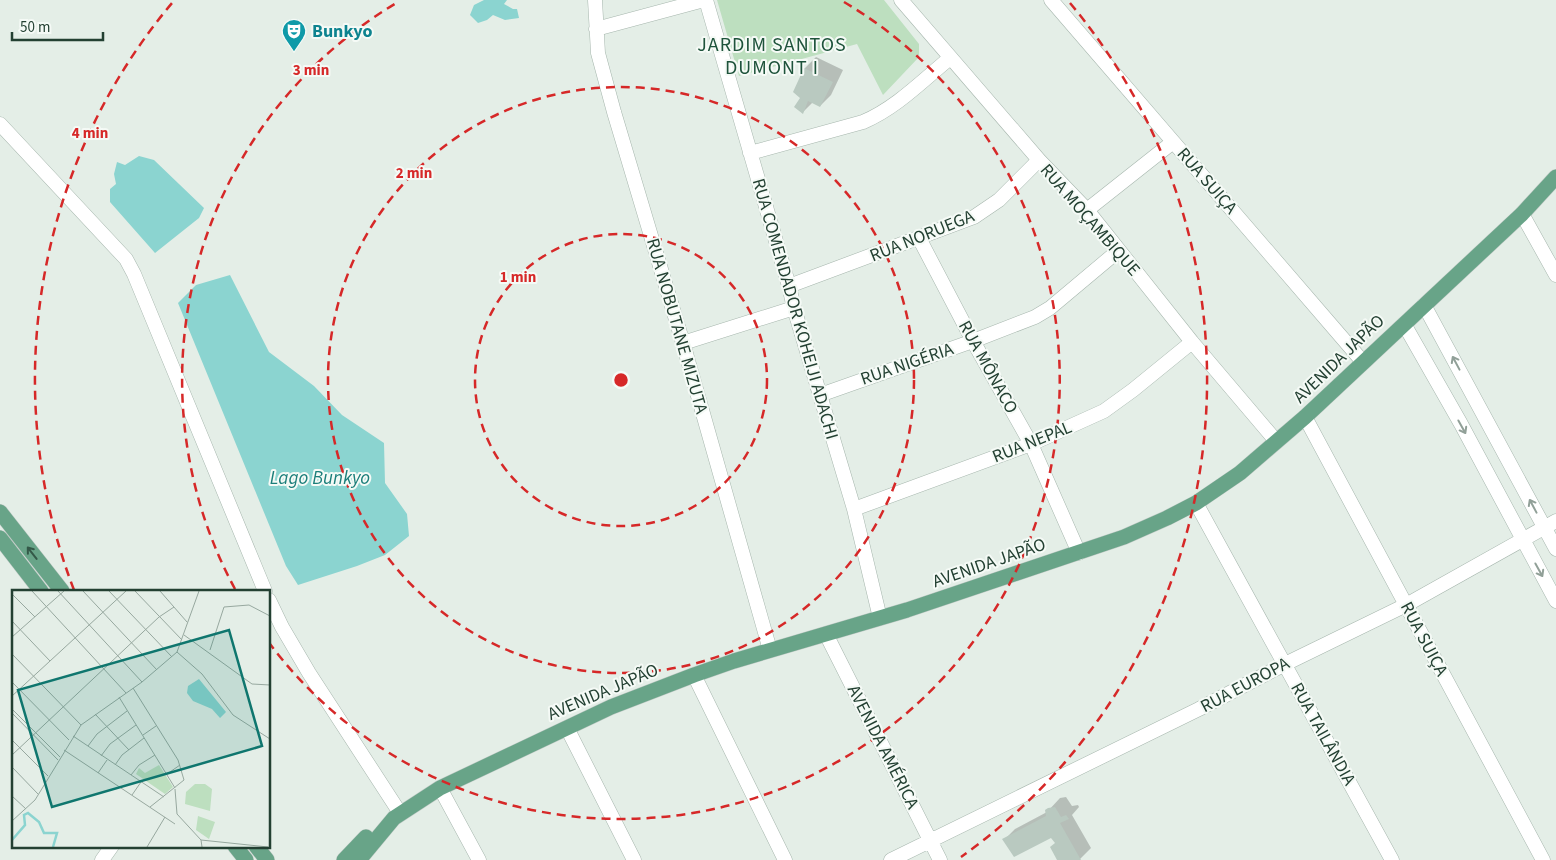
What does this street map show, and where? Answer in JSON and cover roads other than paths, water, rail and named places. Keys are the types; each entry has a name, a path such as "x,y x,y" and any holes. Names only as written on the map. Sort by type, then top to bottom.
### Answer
{"main road":[{"name":"AVENIDA JAPÃO","path":"359,860 397,815 440,788 611,707 694,675 770,650 961,593 1079,553 1145,529 1196,503 1240,473 1305,417 1522,214 1556,177"},
{"path":"0,512 61,590"},
{"path":"0,538 40,590"},
{"path":"344,860 364,840 397,815"},
{"path":"237,848 246,860"},
{"path":"258,848 267,860"}],"street":[{"name":"RUA NOBUTANE MIZUTA","path":"594,0 598,53 770,650"},
{"path":"596,29 705,0"},
{"name":"RUA COMENDADOR KOHEIJI ADACHI","path":"705,0 854,509 880,618"},
{"name":"RUA MOÇAMBIQUE","path":"901,0 1039,160 1087,210 1192,342 1276,441"},
{"name":"RUA SUIÇA","path":"1051,0 1363,362"},
{"path":"750,153 876,117 950,58"},
{"path":"0,124 126,259 134,274 265,590"},
{"path":"1087,210 1173,142"},
{"name":"RUA NORUEGA","path":"789,286 974,217 999,200 1039,160"},
{"path":"1522,214 1556,275"},
{"name":"RUA MÔNACO","path":"919,238 973,341 1031,444 1079,553"},
{"name":"RUA NIGÉRIA","path":"820,395 1035,317 1050,308 1118,250"},
{"path":"1424,305 1550,525 1556,549"},
{"path":"683,343 794,308"},
{"path":"1404,324 1461,424 1556,601"},
{"name":"RUA NEPAL","path":"854,509 1031,444 1104,411 1117,403 1192,342"},
{"name":"RUA SUIÇA","path":"1305,417 1543,860"},
{"name":"RUA TAILÂNDIA","path":"1196,503 1392,860"},
{"name":"RUA EUROPA","path":"891,860 1406,605 1550,525"},
{"path":"270,602 309,673 397,815"},
{"name":"AVENIDA AMÉRICA","path":"826,634 940,860"},
{"path":"694,675 785,860"},
{"path":"567,728 634,860"},
{"path":"440,788 479,860"},
{"path":"102,860 111,848"}],"water":[{"path":"484,0 507,0 504,4 517,9 519,18 505,20 493,15 487,20 478,23 470,15 474,5"},
{"path":"139,156 154,160 204,208 199,218 155,253 110,202 110,189 116,184 114,174 117,162 125,165"},
{"name":"Lago Bunkyo","path":"230,275 269,352 314,386 342,415 384,443 385,483 407,514 409,536 385,555 298,585 286,566 178,303 196,285"}],"place":[{"name":"Bunkyo","path":"294,52"}],"district":[{"name":"JARDIM SANTOS DUMONT I","path":"772,56"}]}
